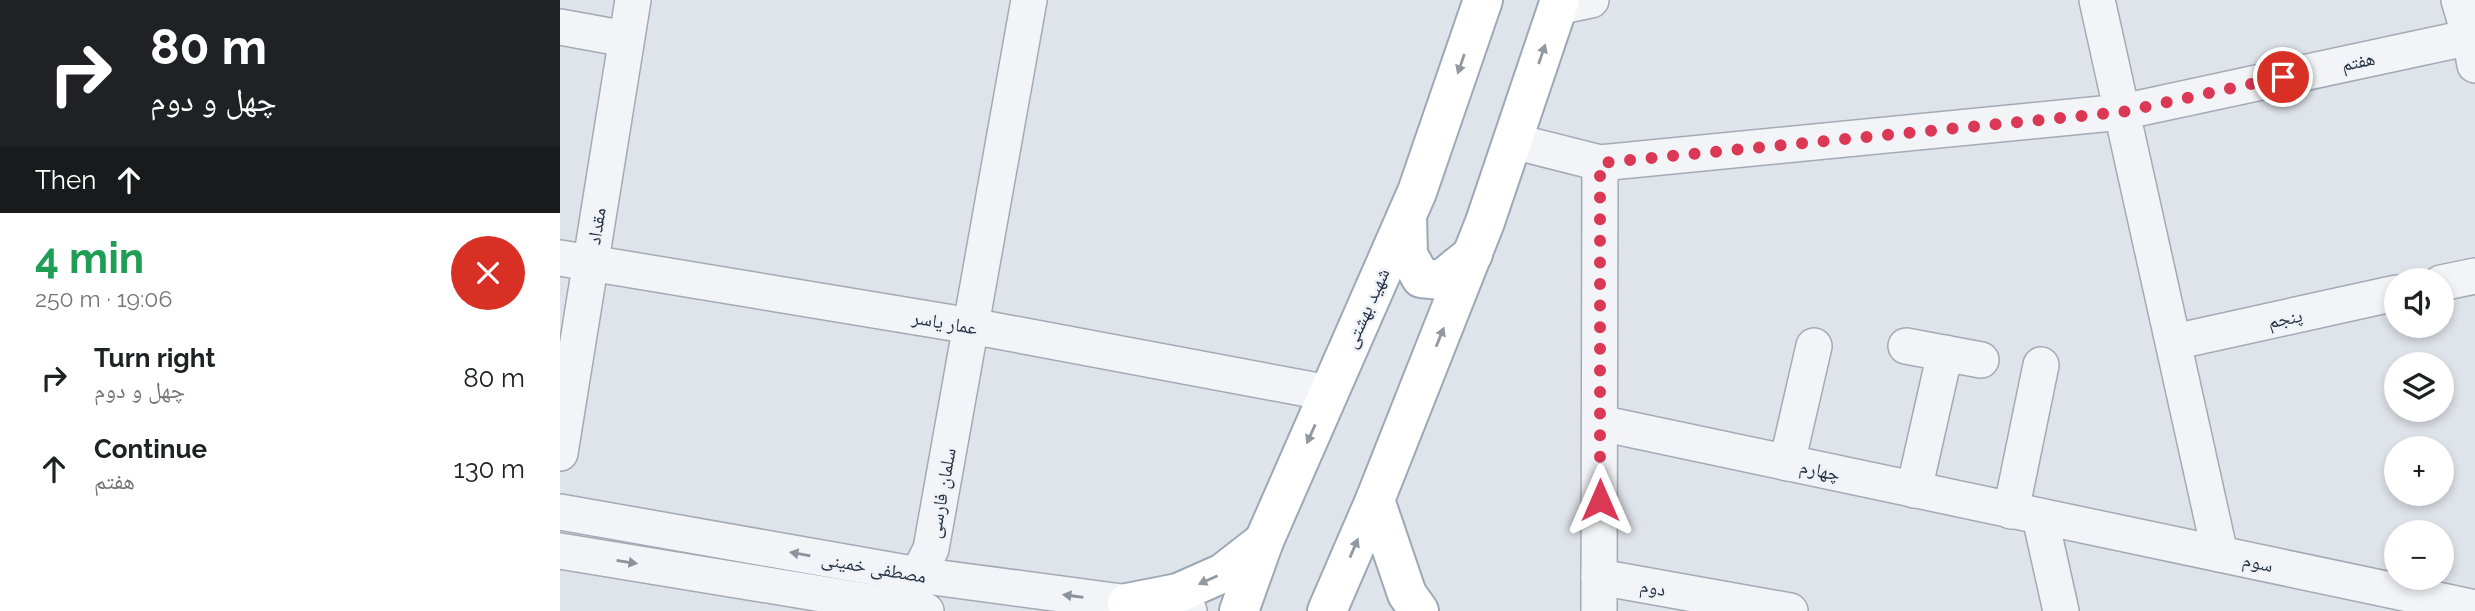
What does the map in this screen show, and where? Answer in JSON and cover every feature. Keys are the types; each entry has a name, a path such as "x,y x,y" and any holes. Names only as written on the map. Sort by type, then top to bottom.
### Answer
{"main road":[{"name":"شهید بهشتی","path":"1239,611 1264,541 1407,215 1483,0"},
{"path":"1327,611 1375,500 1473,254 1513,141 1570,2"},
{"path":"1407,215 1408,255 1421,278 1441,280 1473,254"},
{"path":"1375,500 1407,594 1419,611"},
{"path":"1127,603 1178,593 1223,573 1264,541"}],"street":[{"name":"مقداد","path":"560,453 575,261 633,0"},
{"name":"سلمان فارسی","path":"961,324 1007,0"},
{"name":"سلمان فارسی","path":"918,610 918,575 914,548 1029,0"},
{"path":"2097,0 2220,554"},
{"path":"2459,0 2473,46"},
{"path":"560,27 626,39"},
{"name":"هفتم","path":"1513,141 1600,163 2122,112 2473,46"},
{"path":"1599,611 1600,163"},
{"name":"عمار یاسر","path":"575,261 961,324 1329,393"},
{"path":"2454,280 2475,276"},
{"name":"پنجم","path":"2174,342 2384,296"},
{"path":"1787,463 1814,346"},
{"path":"1906,346 1981,360"},
{"path":"1914,490 1945,353"},
{"path":"2041,365 2026,514 2061,611"},
{"name":"چهارم","path":"1600,424 2026,514"},
{"name":"مصطفی خمینی","path":"560,512 918,575 1189,611"},
{"name":"سوم","path":"2026,514 2475,608"},
{"name":"مصطفی خمینی","path":"560,551 918,610"},
{"name":"دوم","path":"1599,577 1790,611"}],"route":[{"path":"1600,500 1600,163 2122,112 2283,77"}]}
